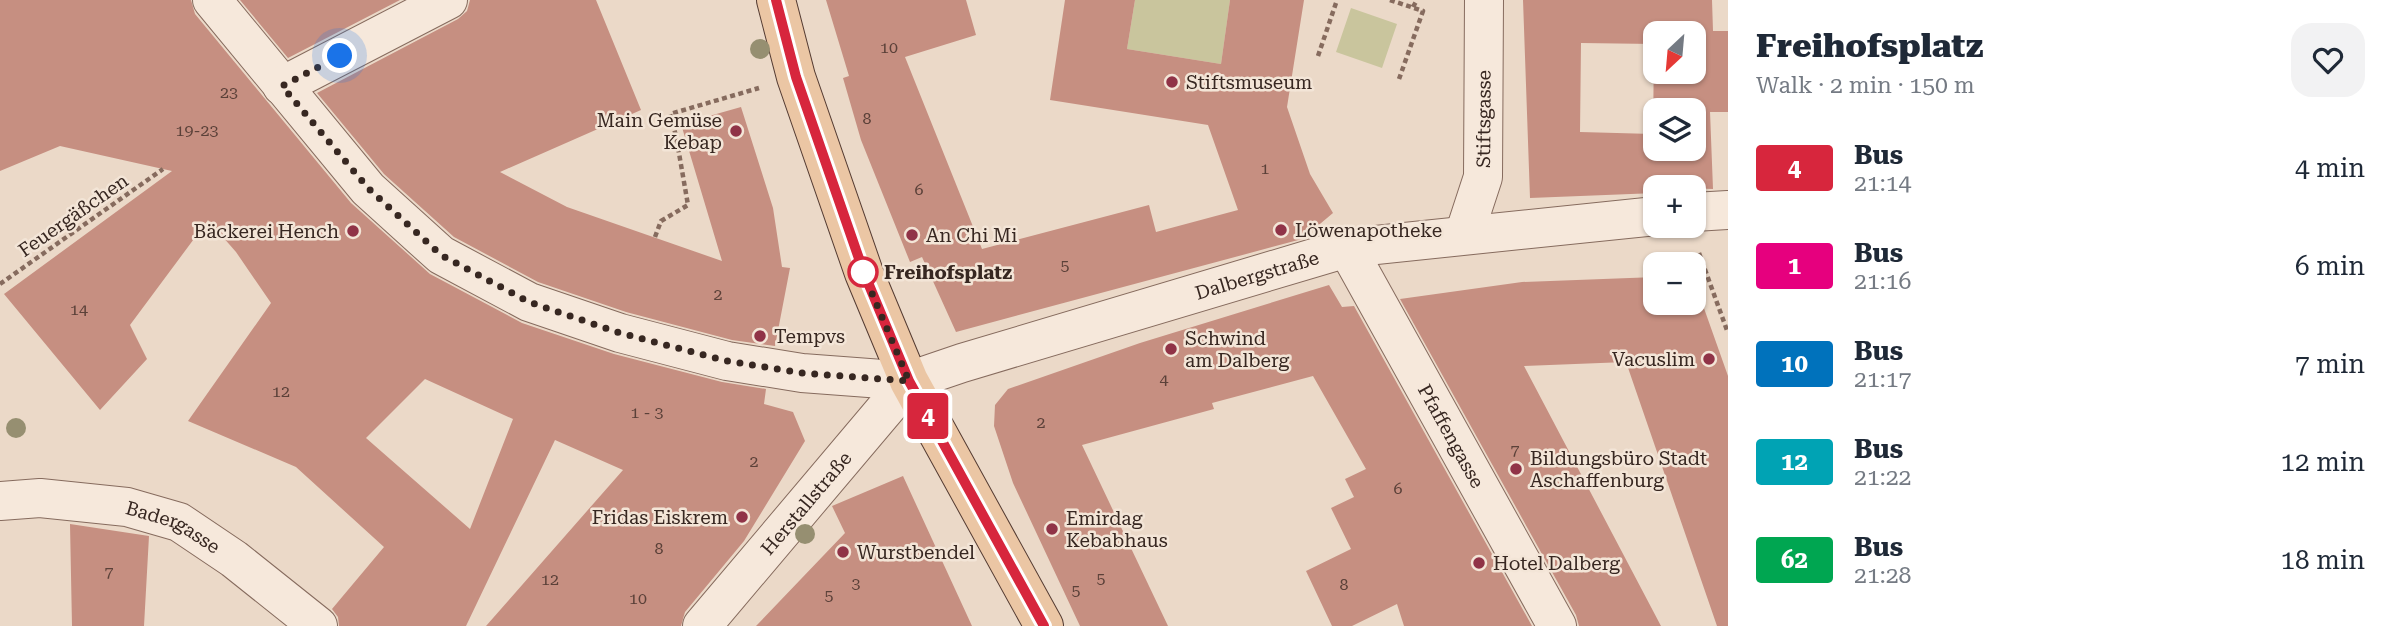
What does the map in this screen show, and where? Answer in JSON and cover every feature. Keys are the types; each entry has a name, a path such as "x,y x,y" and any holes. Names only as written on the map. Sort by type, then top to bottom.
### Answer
{"main road":[{"path":"776,0 796,77 864,273 909,381 1044,626"}],"street":[{"path":"212,0 368,188 441,255 529,302 620,333 727,361 802,373 909,381"},
{"path":"282,86 447,0"},
{"name":"Stiftsgasse","path":"1464,235 1483,177 1484,0"},
{"path":"1706,211 1728,210"},
{"name":"Dalbergstraße","path":"909,381 961,363 1348,248 1643,217"},
{"name":"Pfaffengasse","path":"1348,248 1557,626"},
{"name":"Herstallstraße","path":"703,625 909,381"},
{"name":"Badergasse","path":"0,501 40,498 127,507 179,523 234,559 318,626"}],"path":[{"path":"1318,56 1337,0"},
{"path":"1390,0 1423,10 1398,82"},
{"path":"1413,8 1417,0"},
{"path":"655,237 661,221 688,205 670,114 796,77"},
{"name":"Feuergäßchen","path":"0,284 163,169"},
{"path":"1698,250 1728,333"}],"shaded area":[{"path":"1135,0 1230,0 1221,64 1127,49"},
{"path":"1351,8 1397,24 1382,68 1336,52"}],"building":[{"path":"0,0 191,0 195,14 351,203 430,274 522,323 614,354 722,382 766,389 764,404 793,412 805,441 744,541 685,612 681,626 486,626 623,470 555,440 466,626 339,626 338,617 332,609 384,547 296,467 188,421 271,303 236,252 208,220 130,325 147,359 100,410 4,294 172,171 60,146 0,171","holes":["425,379 513,419 470,529 366,438"]},
{"path":"240,0 400,0 288,58"},
{"path":"470,0 596,0 641,110 500,172 567,207 722,261 681,124 741,107 773,208 782,267 790,268 775,346 732,340 626,312 538,282 454,237 384,174 317,93 458,19 467,11"},
{"path":"826,0 966,0 976,35 905,57 982,249 1149,205 1156,232 1238,210 1208,125 1050,100 1065,0 1135,0 1127,49 1221,64 1230,0 1304,0 1287,107 1310,174 1333,213 1302,239 956,332 922,257 910,262 861,140 843,78 849,76"},
{"path":"1523,0 1712,0 1713,31 1728,31 1728,112 1710,112 1713,189 1706,189 1706,175 1643,175 1643,194 1530,198","holes":["1643,21 1706,21 1706,84 1654,84 1653,98 1706,98 1706,161 1643,161 1643,134 1580,132 1581,43 1643,44"]},
{"path":"1643,277 1643,315 1706,314 1728,376 1728,626 1717,626 1626,362 1524,366 1661,626 1579,626 1576,615 1400,299 1522,282"},
{"path":"1329,285 1342,307 1354,306 1532,626 1404,626 1397,604 1352,626 1332,626 1306,571 1351,549 1331,508 1354,497 1345,479 1366,469 1313,376 1212,403 1214,409 1082,445 1168,626 1080,626 1013,483 994,426 995,405 1008,389 1140,343"},
{"path":"903,476 972,626 756,626 845,533 832,506"},
{"path":"70,524 149,536 144,626 72,626"}],"bus line":[{"name":"4","path":"776,0 796,77 864,273 909,381 1044,626"}],"place":[{"name":"Stiftsmuseum","path":"1172,82"},
{"name":"Main Gemüse Kebap","path":"736,131"},
{"name":"Löwenapotheke","path":"1281,230"},
{"name":"Bäckerei Hench","path":"353,231"},
{"name":"An Chi Mi","path":"912,235"},
{"name":"Freihofsplatz","path":"863,272"},
{"name":"Tempvs","path":"760,336"},
{"name":"Schwind am Dalberg","path":"1171,349"},
{"name":"Vacuslim","path":"1709,359"},
{"name":"Bildungsbüro Stadt Aschaffenburg","path":"1516,469"},
{"name":"Fridas Eiskrem","path":"742,517"},
{"name":"Emirdag Kebabhaus","path":"1052,529"},
{"name":"Wurstbendel","path":"843,552"},
{"name":"Hotel Dalberg","path":"1479,563"}],"route":[{"path":"340,56 282,86 368,188 441,255 529,302 620,333 727,361 802,373 909,381 863,272"}]}
